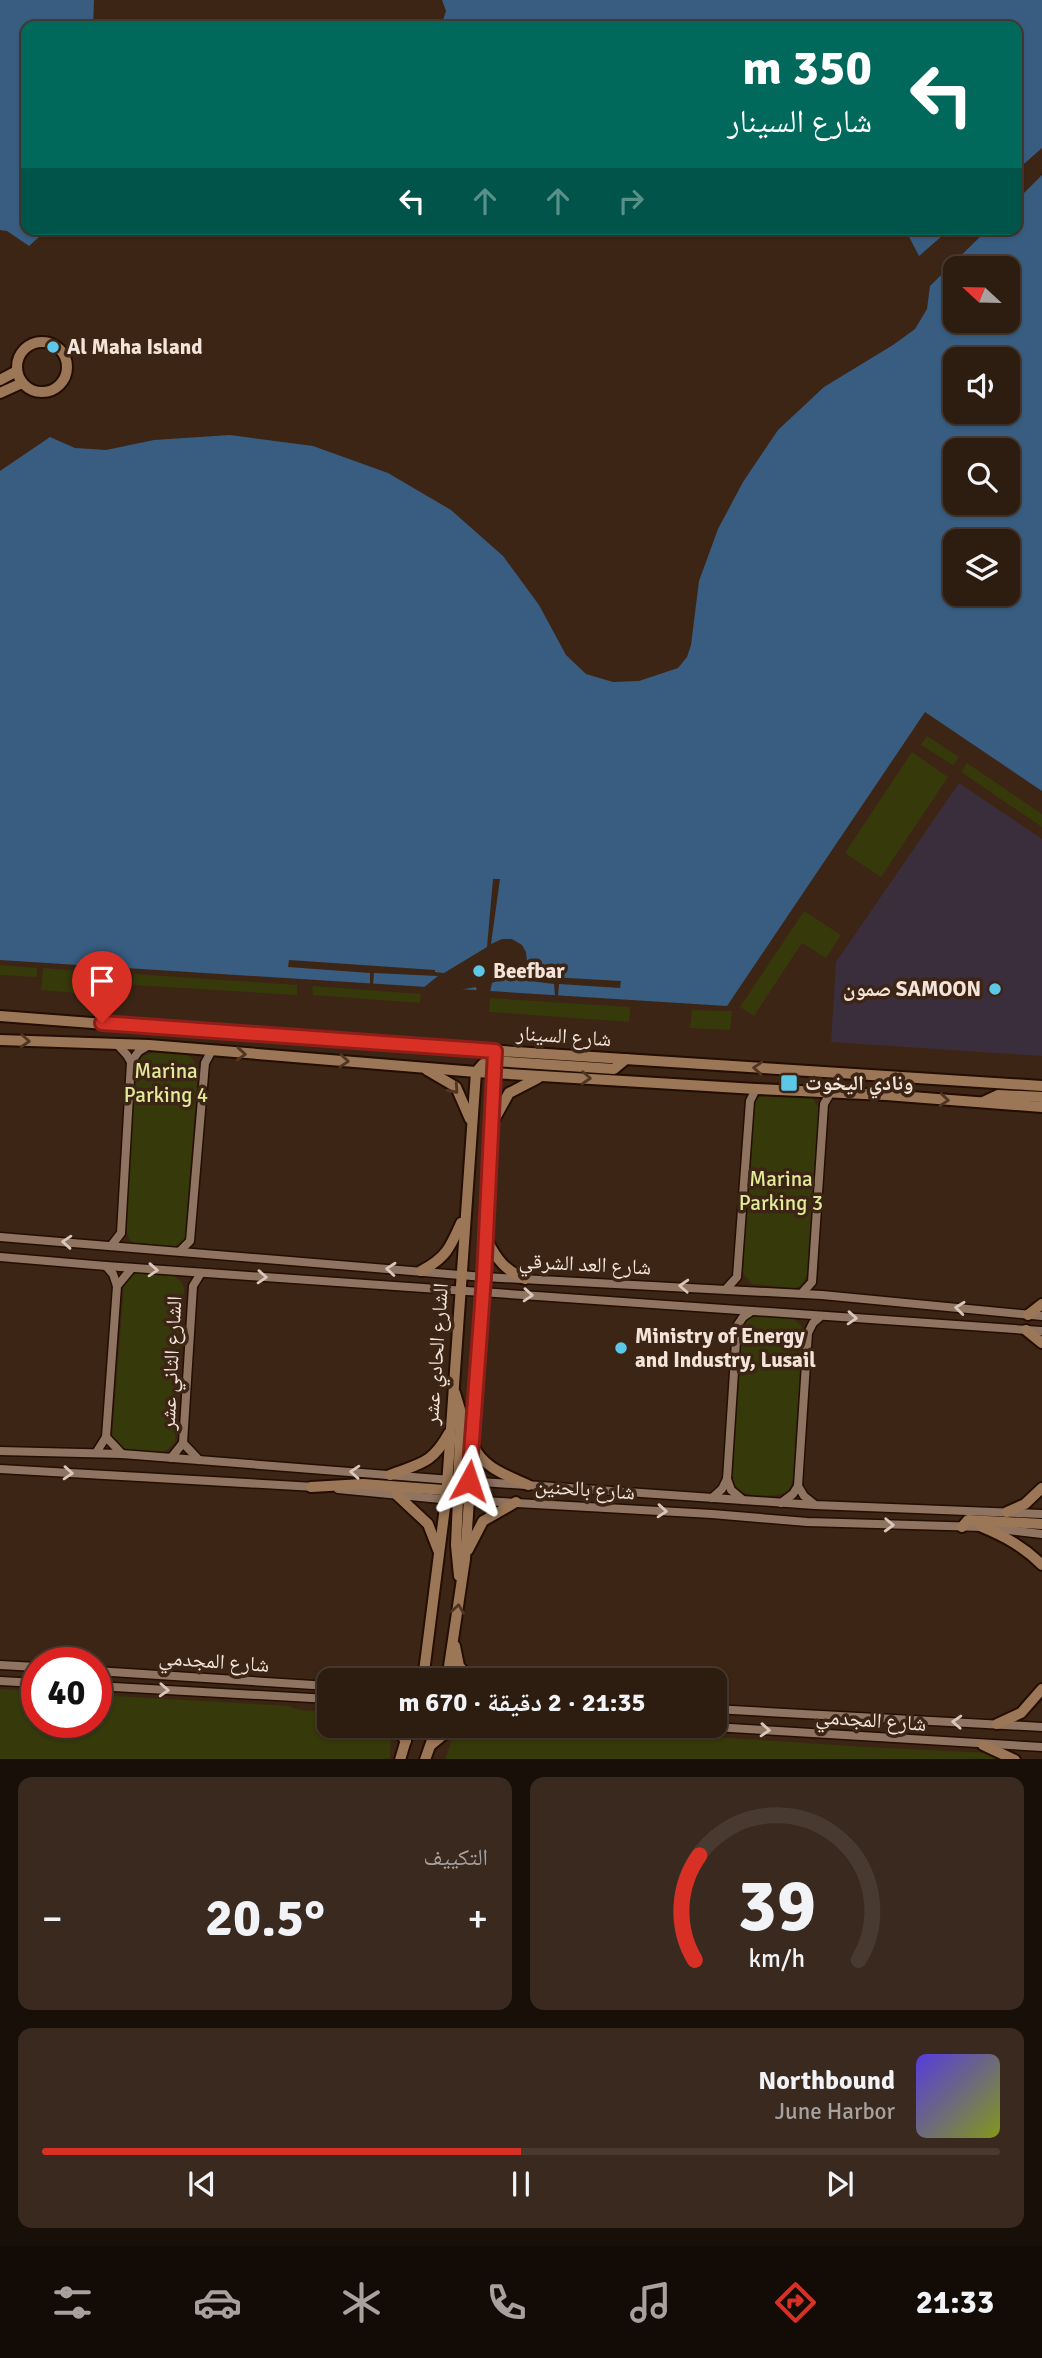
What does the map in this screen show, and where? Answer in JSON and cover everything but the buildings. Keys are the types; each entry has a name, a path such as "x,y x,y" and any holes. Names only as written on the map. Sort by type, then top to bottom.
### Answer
{"street":[{"path":"33,343 50,343 60,349 66,358 66,376 54,389 36,392 22,383 17,371 20,354 33,343"},
{"path":"0,380 17,371"},
{"path":"0,393 22,383"},
{"name":"شارع السينار","path":"0,1016 494,1056 614,1069 626,1059 1042,1086"},
{"name":"شارع السينار","path":"0,1040 149,1045 195,1051 476,1072 1042,1107"},
{"path":"117,1044 131,1062"},
{"path":"111,1246 121,1233 131,1062 139,1051 149,1045"},
{"path":"195,1051 205,1063"},
{"path":"180,1251 190,1241 205,1063 211,1052"},
{"path":"476,1072 494,1056"},
{"name":"الشارع الحادي عشر","path":"425,1668 440,1557 456,1490 472,1442 484,1277 494,1056"},
{"path":"422,1068 456,1087 472,1123"},
{"name":"الشارع الحادي عشر","path":"449,1668 465,1559 450,1431 476,1072"},
{"path":"491,1126 509,1093 542,1076"},
{"path":"1024,1085 1042,1079"},
{"path":"741,1088 746,1091 750,1101"},
{"path":"727,1288 737,1276 750,1101 756,1089"},
{"path":"814,1091 820,1095 824,1104"},
{"path":"802,1293 812,1282 824,1104 831,1092"},
{"path":"980,1103 998,1095 1042,1097"},
{"path":"1021,1105 1042,1114"},
{"path":"421,1271 437,1263 445,1255 465,1214"},
{"path":"121,1233 133,1247"},
{"name":"شارع العد الشرقي","path":"0,1237 484,1277 802,1293 1042,1316"},
{"path":"485,1238 501,1265 525,1279"},
{"path":"190,1241 201,1253"},
{"name":"شارع العد الشرقي","path":"0,1257 1042,1331"},
{"path":"96,1453 106,1437 117,1286 113,1274 106,1266"},
{"path":"117,1286 132,1268"},
{"name":"الشارع الثاني عشر","path":"183,1272 193,1286"},
{"name":"الشارع الثاني عشر","path":"171,1458 183,1443 193,1286 201,1273"},
{"path":"737,1276 747,1289"},
{"path":"812,1282 822,1295"},
{"path":"1028,1315 1042,1304"},
{"path":"723,1309 737,1326"},
{"path":"712,1498 722,1489 727,1479 737,1326 743,1317 752,1311"},
{"path":"794,1314 804,1322 808,1333"},
{"path":"782,1503 798,1486 808,1333 813,1323 821,1316"},
{"path":"1026,1330 1042,1343"},
{"path":"453,1391 459,1401 461,1413 456,1545 462,1586"},
{"path":"390,1475 436,1454 450,1431"},
{"path":"106,1437 122,1454"},
{"path":"472,1442 477,1454 487,1464 528,1485"},
{"name":"الشارع الثاني عشر","path":"183,1443 199,1460"},
{"name":"شارع بالحنين","path":"0,1451 122,1454 390,1475 516,1502 807,1522 982,1528 1042,1534"},
{"path":"0,1457 12,1452"},
{"name":"شارع بالحنين","path":"0,1469 312,1487 397,1495 528,1485 816,1505 1042,1514"},
{"path":"727,1479 731,1490 743,1500"},
{"path":"312,1487 363,1484 456,1490"},
{"path":"798,1486 804,1496 816,1505"},
{"path":"1007,1512 1025,1504 1042,1488"},
{"path":"397,1495 428,1524 440,1557"},
{"path":"465,1559 484,1521 516,1502"},
{"path":"962,1527 968,1520 1042,1524"},
{"path":"982,1528 1006,1537 1042,1565"},
{"path":"454,1641 461,1668"},
{"path":"0,1665 21,1666"},
{"name":"شارع المجدمي","path":"112,1672 317,1685"},
{"path":"0,1681 21,1682"},
{"name":"شارع المجدمي","path":"112,1687 317,1698"},
{"path":"997,1724 1021,1713 1042,1689"},
{"name":"شارع المجدمي","path":"727,1710 1042,1727"},
{"name":"شارع المجدمي","path":"727,1728 1042,1747"},
{"path":"400,1759 407,1738"},
{"path":"425,1759 432,1738"},
{"path":"429,1747 440,1738"},
{"path":"983,1745 1015,1759"}],"shaded area":[{"path":"959,783 1042,839 1042,1056 831,1042 836,962"}],"green space":[{"path":"927,736 959,757 953,765 921,745"},
{"path":"912,752 948,777 881,877 845,853"},
{"path":"967,763 1042,814 1042,827 961,772"},
{"path":"804,911 841,935 826,958 802,943 754,1016 740,1007"},
{"path":"0,965 37,968 37,977 0,975"},
{"path":"43,968 78,971 76,993 41,990"},
{"path":"134,974 297,985 297,995 133,985"},
{"path":"312,986 421,994 420,1003 313,995"},
{"path":"490,998 630,1007 629,1022 489,1012"},
{"path":"692,1010 732,1011 730,1030 690,1028"},
{"name":"Marina Parking 4","path":"156,1051 187,1055 192,1058 198,1070 185,1239 175,1246 163,1248 134,1244 128,1236 125,1223 136,1074 141,1057"},
{"name":"Marina Parking 3","path":"767,1091 811,1096 820,1110 809,1271 801,1286 793,1288 752,1284 744,1275 742,1267 753,1115 756,1100"},
{"path":"147,1271 173,1274 184,1289 175,1442 161,1453 142,1456 124,1450 112,1436 124,1284 133,1274"},
{"path":"751,1314 791,1316 803,1328 793,1478 788,1490 775,1495 742,1492 731,1479 741,1329"},
{"path":"0,1689 21,1690 21,1738 112,1738 112,1696 289,1706 317,1711 317,1738 391,1738 389,1759 0,1759"},
{"path":"453,1738 727,1738 1010,1754 1012,1759 445,1759"}],"water":[{"path":"0,0 94,0 93,21 21,21 21,235 41,235 29,246 7,231 0,230"},
{"path":"442,0 1042,0 1042,148 1022,166 1022,21 443,21 446,11"},
{"path":"1042,175 1042,791 925,712 727,1006 0,960 0,471 50,437 75,448 106,450 154,440 230,435 313,446 388,473 451,510 503,556 539,605 566,655 586,674 613,682 639,681 678,668 687,657 699,581 718,529 743,482 778,430 824,387 915,329 927,309 930,286 943,273 943,333 1020,333 1020,256 961,256 982,235 1022,235 1022,195"},
{"path":"908,235 943,235 919,256"}],"pier":[{"path":"493,879 500,879 491,944 502,939 512,939 522,945 526,952 527,961 524,967 514,975 621,981 620,988 559,984 558,996 555,996 554,984 505,978 492,983 490,992 477,992 476,987 459,990 423,988 438,976 374,973 373,984 370,984 370,973 288,967 289,960 435,970 444,973 487,947"}],"place":[{"name":"Al Maha Island","path":"53,347"},
{"name":"Beefbar","path":"479,971"},
{"name":"صمون SAMOON","path":"995,989"},
{"name":"ونادي اليخوت","path":"789,1083"},
{"name":"Ministry of Energy and Industry, Lusail","path":"621,1348"}],"route":[{"path":"102,1023 495,1051 484,1277 469,1481"}]}
